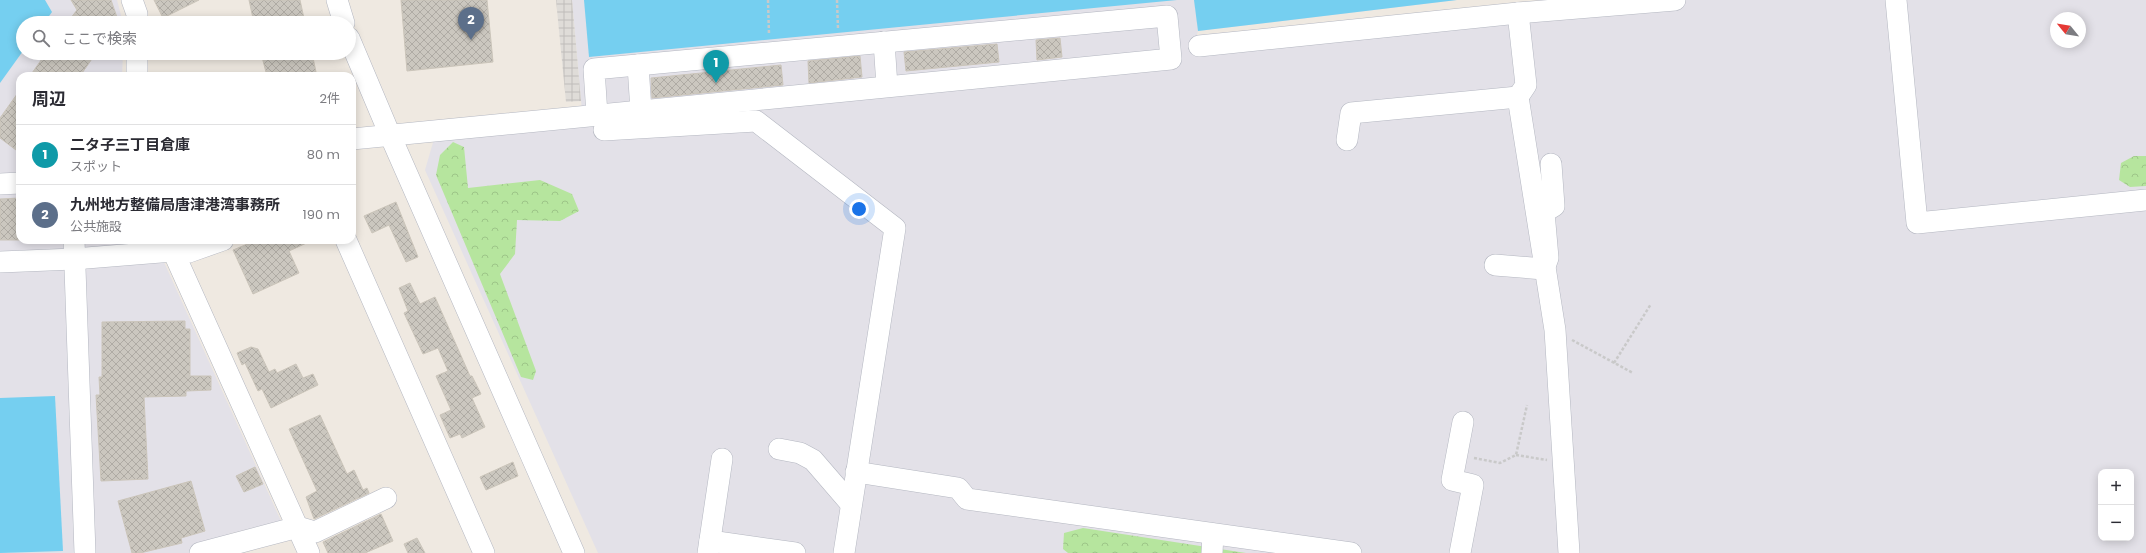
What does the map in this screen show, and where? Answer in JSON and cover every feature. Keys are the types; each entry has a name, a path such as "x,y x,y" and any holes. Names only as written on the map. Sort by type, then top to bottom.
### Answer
{"street":[{"path":"132,0 136,16"},
{"path":"337,0 342,16"},
{"path":"1199,46 1518,13 1675,0"},
{"path":"1896,0 1918,223 2146,200"},
{"path":"1518,13 1526,85 1518,97 1554,330 1569,553"},
{"path":"1167,16 1171,59 641,111 601,122 594,69 1167,16"},
{"path":"884,42 887,86"},
{"path":"356,55 574,553"},
{"path":"137,60 137,72"},
{"path":"638,65 641,111"},
{"path":"1348,140 1351,113 1518,97"},
{"path":"356,138 601,122 756,122 895,228 844,553"},
{"path":"1544,269 1548,258 1544,212 1554,206 1551,164"},
{"path":"0,184 16,183"},
{"path":"0,262 74,250 170,245 189,252 212,244"},
{"path":"348,244 484,553"},
{"path":"170,245 310,553"},
{"path":"74,250 85,553"},
{"path":"1495,265 1544,269"},
{"path":"1460,553 1473,485 1452,480 1463,422"},
{"path":"779,449 800,453 812,460 851,504"},
{"path":"722,459 709,547 795,553"},
{"path":"856,472 958,488 967,499 1213,543 1351,553"},
{"path":"200,553 298,527 315,532 386,498"}],"path":[{"path":"768,0 769,38"},
{"path":"837,0 838,32"},
{"path":"1614,363 1651,304"},
{"path":"1554,330 1633,373"},
{"path":"1516,455 1527,405"},
{"path":"1471,458 1500,463 1516,455 1563,462"}],"shaded area":[{"path":"0,0 117,0 121,16 16,16 16,60 123,60 122,72 16,72 16,244 156,244 281,521 228,534 233,553 0,553"},
{"path":"556,0 572,0 581,101 566,102"},
{"path":"572,0 1457,0 1198,31 1197,35 1584,0 2146,0 2146,553 1246,553 1223,550 1222,553 598,553 425,170 434,139 583,122"}],"green space":[{"path":"453,142 464,147 468,188 540,180 572,194 579,211 560,221 517,220 515,254 500,274 536,371 533,380 521,377 436,175 440,155"},
{"path":"2134,156 2146,156 2146,186 2130,187 2119,180 2121,163"},
{"path":"1083,528 1246,553 1068,553 1063,549 1064,533"}],"water":[{"path":"0,0 45,0 52,12 49,16 16,16 17,60 0,83"},
{"path":"584,0 1177,0 589,57"},
{"path":"1194,0 1457,0 1198,31"},
{"path":"55,396 63,551 0,553 0,398"}],"building":[{"path":"71,0 111,0 117,16 72,16 77,10"},
{"path":"154,0 199,0 167,16 162,16"},
{"path":"249,0 300,0 303,16 252,16"},
{"path":"401,0 487,0 493,62 407,71"},
{"path":"1060,38 1062,57 1037,60 1036,40"},
{"path":"997,44 999,62 906,71 904,52"},
{"path":"860,56 862,77 809,83 808,61"},
{"path":"41,60 91,60 83,72 33,72"},
{"path":"263,60 313,60 316,72 266,72"},
{"path":"781,65 783,85 652,98 651,78"},
{"path":"16,96 16,150 0,138 0,118"},
{"path":"16,198 16,240 0,240 0,199"},
{"path":"396,202 418,257 406,262 389,225 372,233 364,216"},
{"path":"247,244 304,244 289,251 299,273 253,294 233,250"},
{"path":"410,283 420,304 435,297 470,376 472,376 481,394 472,398 485,427 462,438 460,434 450,438 440,415 451,410 436,376 448,371 438,348 423,354 404,313 408,311 399,288"},
{"path":"185,321 185,329 190,329 190,376 211,376 211,390 186,391 186,396 144,397 148,479 101,481 96,395 100,395 99,377 102,377 102,322"},
{"path":"251,347 258,349 269,372 275,369 277,373 296,364 303,378 313,374 318,385 271,408 262,389 258,391 245,363 242,365 237,353"},
{"path":"320,415 347,474 354,470 363,490 367,488 369,493 314,519 306,497 317,491 289,429"},
{"path":"513,462 518,476 486,490 480,477"},
{"path":"255,467 263,484 244,492 236,476"},
{"path":"191,481 205,531 181,538 182,543 140,553 132,553 118,501"},
{"path":"381,514 393,541 365,553 328,553 323,542"},
{"path":"417,538 425,553 408,553 404,544"}],"place":[{"name":"九州地方整備局唐津港湾事務所","path":"471,40"},
{"name":"二タ子三丁目倉庫","path":"716,83"}]}
